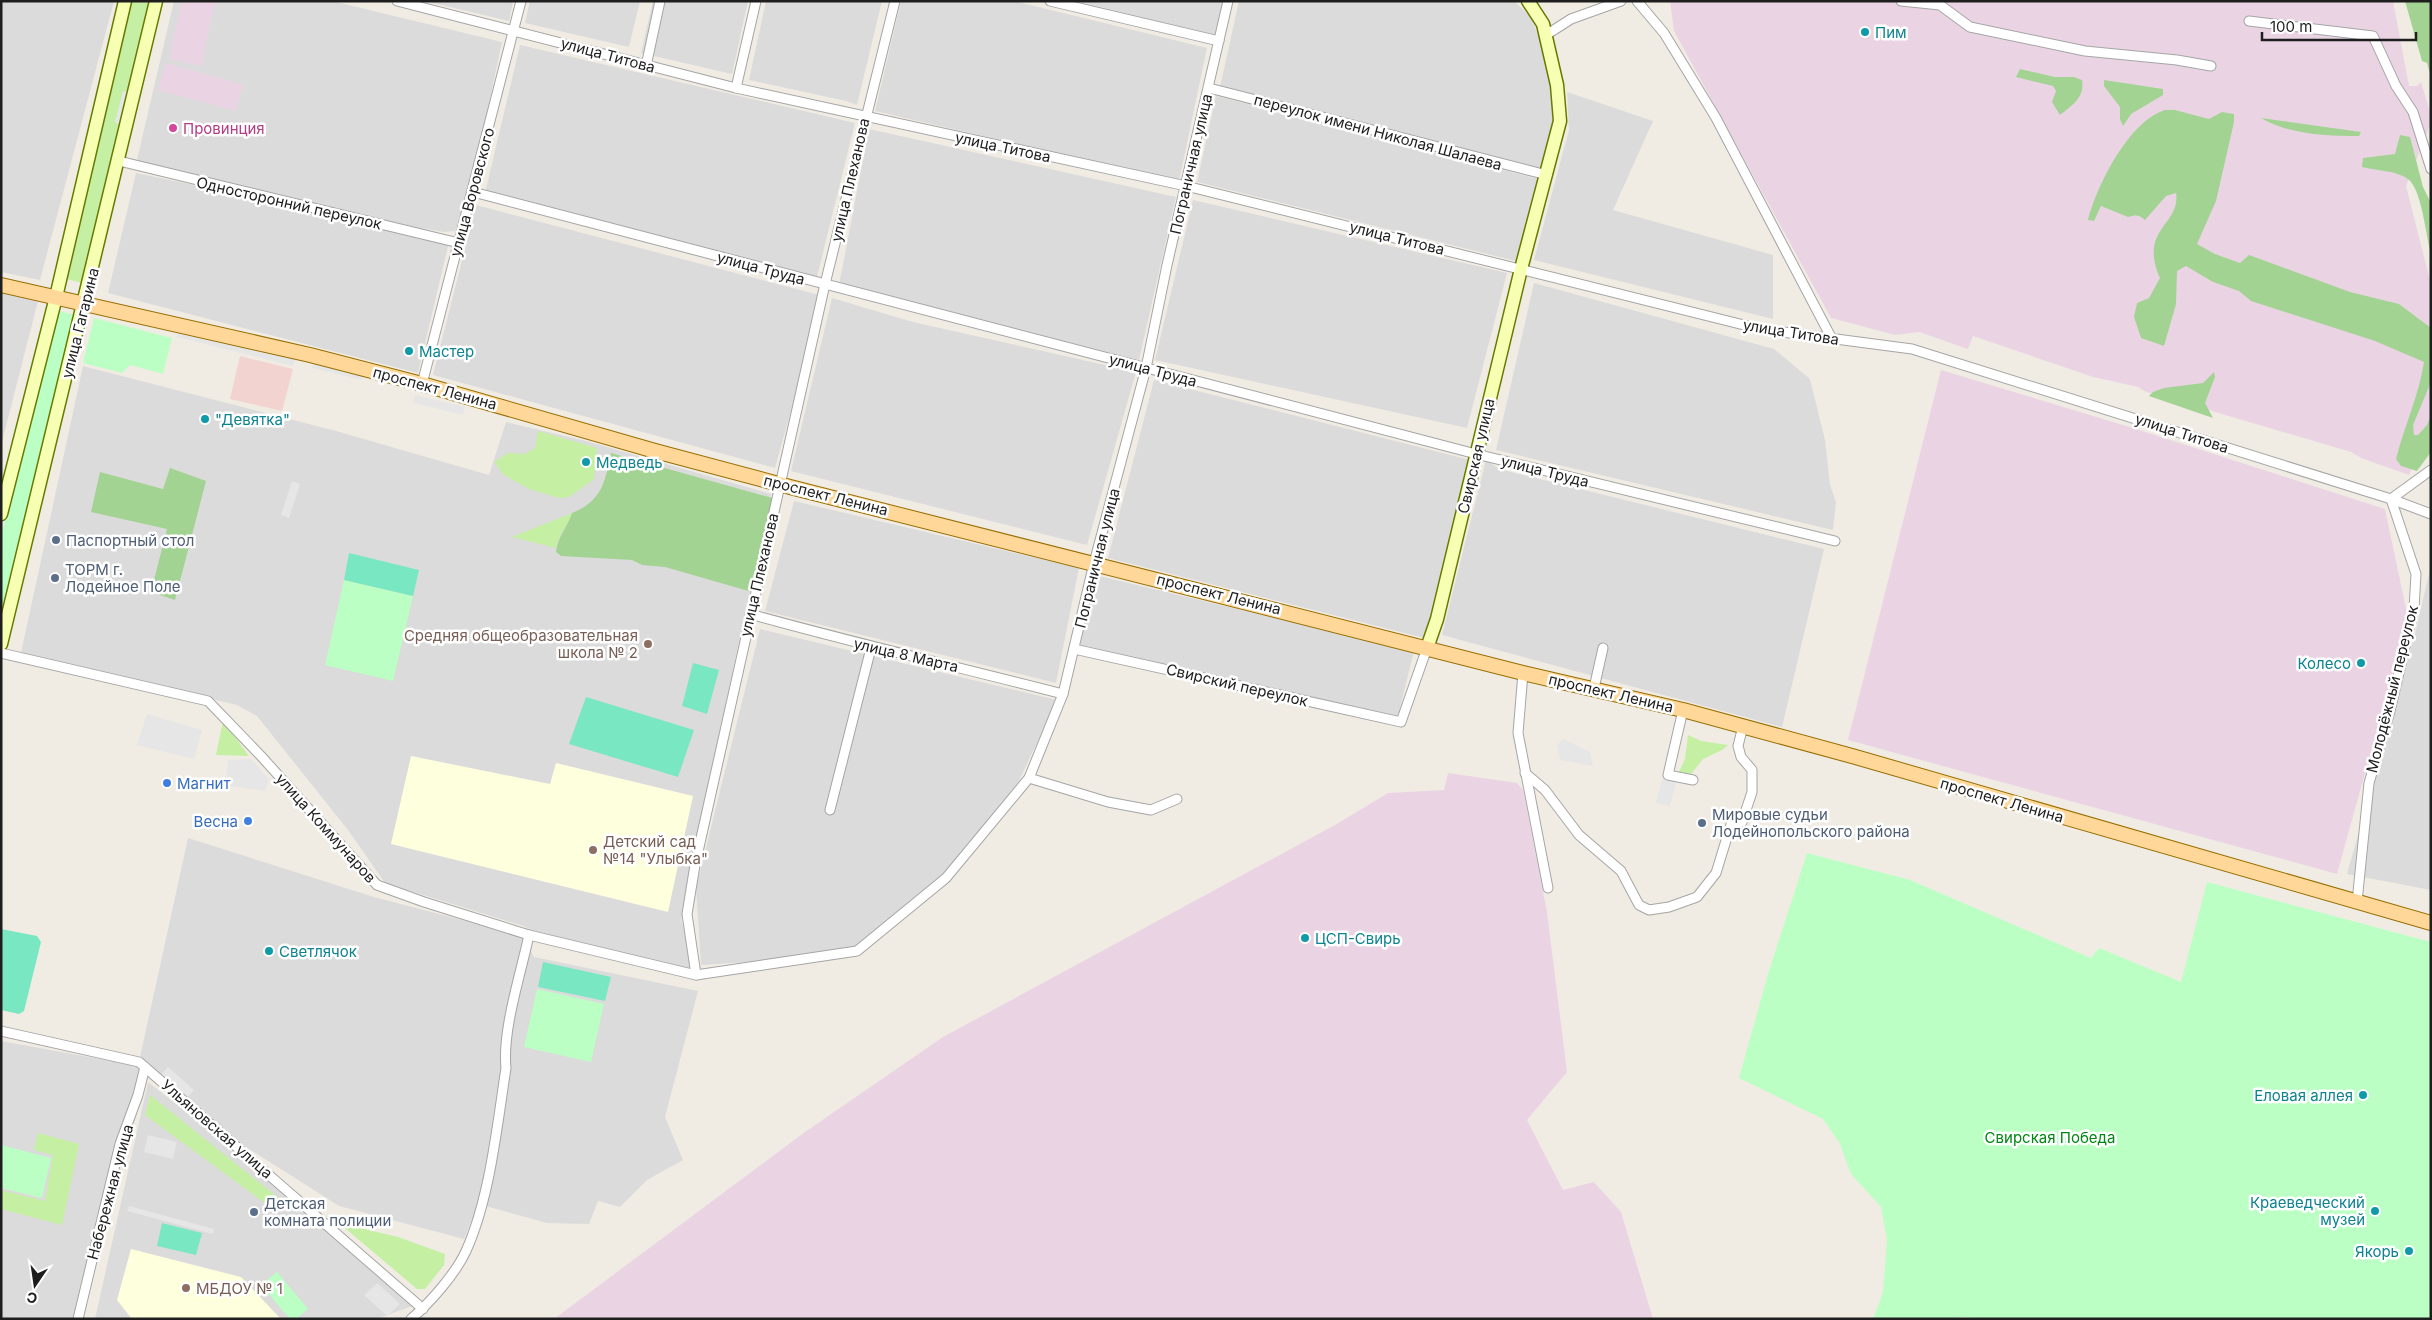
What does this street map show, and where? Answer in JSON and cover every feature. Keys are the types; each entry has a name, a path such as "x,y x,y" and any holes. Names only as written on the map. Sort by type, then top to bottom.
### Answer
{"main road":[{"name":"проспект Ленина","path":"1,285 310,355 422,384 655,451 780,484 1523,673 1683,710 2431,923"}],"street":[{"name":"улица Гагарина","path":"1,514 56,297 125,1"},
{"name":"улица Гагарина","path":"1,644 85,304 156,1"},
{"name":"улица Титова","path":"397,1 736,88 1186,186 1760,329 1912,349 2391,499 2431,514"},
{"name":"улица Воровского","path":"422,384 521,1"},
{"path":"646,66 660,1"},
{"path":"736,88 756,1"},
{"name":"улица Плеханова","path":"696,975 687,914 695,865 825,284 864,117 895,1"},
{"path":"1050,1 1219,41"},
{"name":"Пограничная улица","path":"763,967 857,951 946,878 1029,778 1063,694 1094,563 1146,368 1167,265 1228,1"},
{"name":"Свирская улица","path":"1401,722 1437,619 1521,269 1560,121 1557,85 1546,35 1543,24 1528,1"},
{"path":"1546,35 1571,19 1621,1"},
{"path":"1636,1 1664,33 1716,118 1832,339"},
{"path":"1900,1 1940,5 1970,27 2085,51 2177,60 2211,66"},
{"path":"2249,21 2373,36 2396,86 2413,112 2431,169"},
{"name":"переулок имени Николая Шалаева","path":"1209,88 1545,182"},
{"name":"Односторонний переулок","path":"119,162 459,243"},
{"name":"улица Труда","path":"473,192 1476,454 1835,541"},
{"path":"2391,499 2431,470"},
{"name":"Молодёжный переулок","path":"2357,902 2370,783 2390,711 2414,609 2416,574 2391,499"},
{"name":"улица 8 Марта","path":"750,614 871,648 916,657 1063,694"},
{"path":"830,810 871,648"},
{"path":"1594,688 1603,648"},
{"name":"Свирский переулок","path":"1074,649 1401,722"},
{"name":"улица Коммунаров","path":"1,653 208,701 261,756 377,885 529,935 696,975 763,967"},
{"path":"1523,673 1518,733 1548,888"},
{"path":"1683,710 1668,775 1693,780"},
{"path":"1525,773 1545,790 1579,835 1621,870 1639,905 1649,910 1669,908 1698,897 1716,873 1732,821 1742,822 1752,792 1752,770 1742,757 1738,746 1742,726"},
{"path":"1029,778 1108,802 1151,810 1177,799"},
{"path":"411,1319 423,1309 465,1252 479,1217 506,1068 505,1056 509,1028 529,935"},
{"name":"Ульяновская улица","path":"1,1031 139,1062 423,1309"},
{"name":"Набережная улица","path":"78,1319 120,1144 138,1095 145,1067"}],"shaded area":[{"path":"1,1 114,1 40,280 1,272"},
{"path":"174,1 332,1 502,42 472,183 455,231 444,232 420,228 136,164"},
{"path":"182,1 215,1 201,66 169,59"},
{"path":"425,1 513,1 509,21"},
{"path":"530,1 640,1 629,47 525,23"},
{"path":"653,1 748,1 732,74 641,53"},
{"path":"766,1 882,1 857,105 749,80"},
{"path":"901,1 1014,1 1207,48 1179,181 875,111"},
{"path":"1077,1 1226,1 1217,36"},
{"path":"1239,1 1514,1 1531,17 1548,61 1559,114 1545,172 1220,87"},
{"path":"1670,1 2393,1 2409,86 2417,86 2421,82 2431,115 2431,123 2406,186 2431,284 2431,425 2409,475 2361,458 2351,452 2144,391 2138,387 2093,377 1973,336 1968,349 1919,332 1895,335 1831,318 1674,31"},
{"path":"520,45 855,123 817,277 485,193"},
{"path":"166,63 243,85 236,111 158,90"},
{"path":"123,91 132,92 123,127 115,122"},
{"path":"1567,92 1653,121 1613,210 1773,255 1773,319 1534,260 1569,130"},
{"path":"1216,96 1539,179 1520,262 1197,182"},
{"path":"869,129 1176,197 1139,360 839,285"},
{"path":"136,173 450,238 418,373 108,293"},
{"path":"1193,200 1507,273 1467,428 1155,360"},
{"path":"476,205 823,296 775,468 433,375"},
{"path":"1534,283 1774,349 1810,379 1825,440 1830,485 1836,502 1833,530 1496,450"},
{"path":"1,292 38,301 1,446"},
{"path":"832,298 913,322 1136,372 1087,545 791,471"},
{"path":"178,330 295,359 293,366 177,337"},
{"path":"240,356 293,369 282,411 230,399"},
{"path":"314,360 364,372 362,380 312,368"},
{"path":"83,366 336,431 489,475 506,422 586,441 771,494 681,920 692,954 689,970 544,935 523,926 385,883 348,830 257,716 237,705 21,653"},
{"path":"1941,370 2133,428 2385,509 2408,618 2337,874 1848,740"},
{"path":"1154,380 1474,461 1428,639 1108,558"},
{"path":"415,395 465,407 463,415 413,403"},
{"path":"1486,460 1499,469 1824,549 1782,727 1442,635"},
{"path":"292,481 300,484 289,518 281,515"},
{"path":"794,501 1079,568 1056,683 765,611"},
{"path":"2431,565 2431,890 2347,874 2416,630"},
{"path":"1095,575 1414,651 1398,716 1080,646"},
{"path":"760,629 1057,700 1018,783 950,870 861,947 824,957 701,965 696,888"},
{"path":"147,714 202,730 194,759 137,745"},
{"path":"1563,739 1590,752 1593,766 1560,760 1557,745"},
{"path":"411,756 550,784 556,763 693,796 668,912 391,844"},
{"path":"251,759 269,779 265,791 225,785 228,760"},
{"path":"1448,773 1517,783 1523,790 1547,912 1567,1072 1527,1120 1563,1190 1594,1182 1621,1212 1653,1319 554,1319 805,1132 943,1037 1335,825 1388,793 1444,790"},
{"path":"1663,776 1677,779 1670,806 1656,803"},
{"path":"188,838 374,897 523,936 534,957 698,991 665,1117 683,1160 647,1180 620,1207 598,1201 589,1224 547,1223 478,1204 464,1239 339,1206 213,1126 145,1067 78,1319 1,1319 1,1041 144,1067 139,1062"},
{"path":"168,1067 194,1090 186,1099 160,1076"},
{"path":"148,1082 292,1194 418,1304 376,1319 95,1319"},
{"path":"148,1135 177,1142 173,1159 144,1152"},
{"path":"129,1206 214,1229 213,1234 127,1211"},
{"name":"МБДОУ № 1","path":"131,1249 241,1277 281,1319 132,1319 117,1300"},
{"path":"377,1283 400,1304 387,1316 364,1295"}],"green space":[{"path":"131,1 151,1 82,283 63,278"},
{"path":"2405,1 2431,1 2431,77 2427,63 2422,61"},
{"path":"2020,69 2055,77 2074,77 2082,80 2080,96 2060,115 2052,102 2056,91 2053,86 2016,77"},
{"path":"2104,80 2163,89 2163,95 2131,114 2123,126 2120,119 2120,107 2104,86"},
{"path":"2165,110 2175,110 2209,119 2222,112 2234,114 2234,122 2216,201 2197,244 2215,254 2240,263 2249,255 2350,292 2399,304 2431,328 2431,382 2413,425 2414,435 2418,435 2427,425 2431,415 2431,452 2417,471 2401,466 2396,459 2419,387 2424,362 2375,341 2251,301 2239,291 2213,282 2186,266 2177,271 2176,304 2164,346 2141,338 2134,317 2137,303 2149,298 2160,278 2155,262 2154,249 2157,238 2173,213 2176,204 2176,193 2166,196 2145,220 2137,215 2128,217 2101,206 2094,221 2088,220 2092,206 2107,173 2127,140 2152,116"},
{"path":"2261,118 2361,132 2359,136 2309,133 2284,128"},
{"path":"2400,135 2410,137 2423,187 2431,203 2431,254 2420,203 2413,184 2408,179 2397,174 2362,167 2363,158 2395,154"},
{"path":"55,310 75,315 1,616 1,537"},
{"path":"94,318 172,338 163,374 130,365 122,373 83,363"},
{"path":"2214,372 2215,377 2205,403 2213,418 2149,396 2153,392 2164,388 2203,383"},
{"path":"538,431 597,448 594,479 569,497 559,498 529,489 504,475 494,462 508,453 525,454 535,448"},
{"path":"611,453 776,499 752,592 665,567 642,565 632,560 561,556 556,552 572,513 590,503 604,482"},
{"path":"170,468 206,481 175,600 151,592 167,529 91,512 100,472 163,489"},
{"path":"572,513 556,548 512,537"},
{"path":"349,553 419,570 413,596 344,580"},
{"path":"344,580 413,596 393,681 325,665"},
{"path":"693,663 719,670 707,714 682,706"},
{"path":"586,697 694,730 678,777 569,744"},
{"path":"223,721 249,756 216,755"},
{"path":"1688,735 1701,741 1728,745 1703,759 1691,774 1679,772 1685,759"},
{"name":"Свирская Победа","path":"1807,853 1910,880 2091,958 2099,948 2181,982 2207,882 2431,942 2431,1319 1977,1319 1965,1317 1956,1319 1873,1319 1883,1292 1887,1240 1881,1207 1851,1174 1840,1144 1823,1119 1739,1078 1768,974"},
{"path":"1,929 37,936 41,942 24,1011 19,1014 1,1010"},
{"path":"543,962 611,977 605,1001 538,987"},
{"path":"537,989 604,1004 591,1062 524,1047"},
{"path":"150,1095 286,1204 277,1212 145,1115"},
{"path":"38,1133 79,1144 62,1225 1,1209 1,1190 45,1201 53,1155 34,1150"},
{"path":"1,1145 51,1158 42,1198 1,1188"},
{"path":"162,1223 202,1233 196,1255 157,1246"},
{"path":"339,1223 398,1237 445,1254 444,1265 425,1289 417,1289"},
{"path":"277,1272 308,1309 296,1319 290,1319 261,1285"}],"place":[{"name":"Пим","path":"1865,32"},
{"name":"Провинция","path":"173,128"},
{"name":"Мастер","path":"409,351"},
{"name":"\"Девятка\"","path":"205,419"},
{"name":"Медведь","path":"586,462"},
{"name":"Паспортный стол","path":"56,540"},
{"name":"ТОРМ г. Лодейное Поле","path":"55,578"},
{"name":"Средняя общеобразовательная школа № 2","path":"648,644"},
{"name":"Колесо","path":"2361,663"},
{"name":"Магнит","path":"167,783"},
{"name":"Весна","path":"248,821"},
{"name":"Мировые судьи Лодейнопольского района","path":"1702,823"},
{"name":"Детский сад №14 \"Улыбка\"","path":"593,850"},
{"name":"ЦСП-Свирь","path":"1305,938"},
{"name":"Светлячок","path":"269,951"},
{"name":"Еловая аллея","path":"2363,1095"},
{"name":"Краеведческий музей","path":"2375,1211"},
{"name":"Детская комната полиции","path":"254,1212"},
{"name":"Якорь","path":"2409,1251"},
{"name":"МБДОУ № 1","path":"186,1288"}]}
